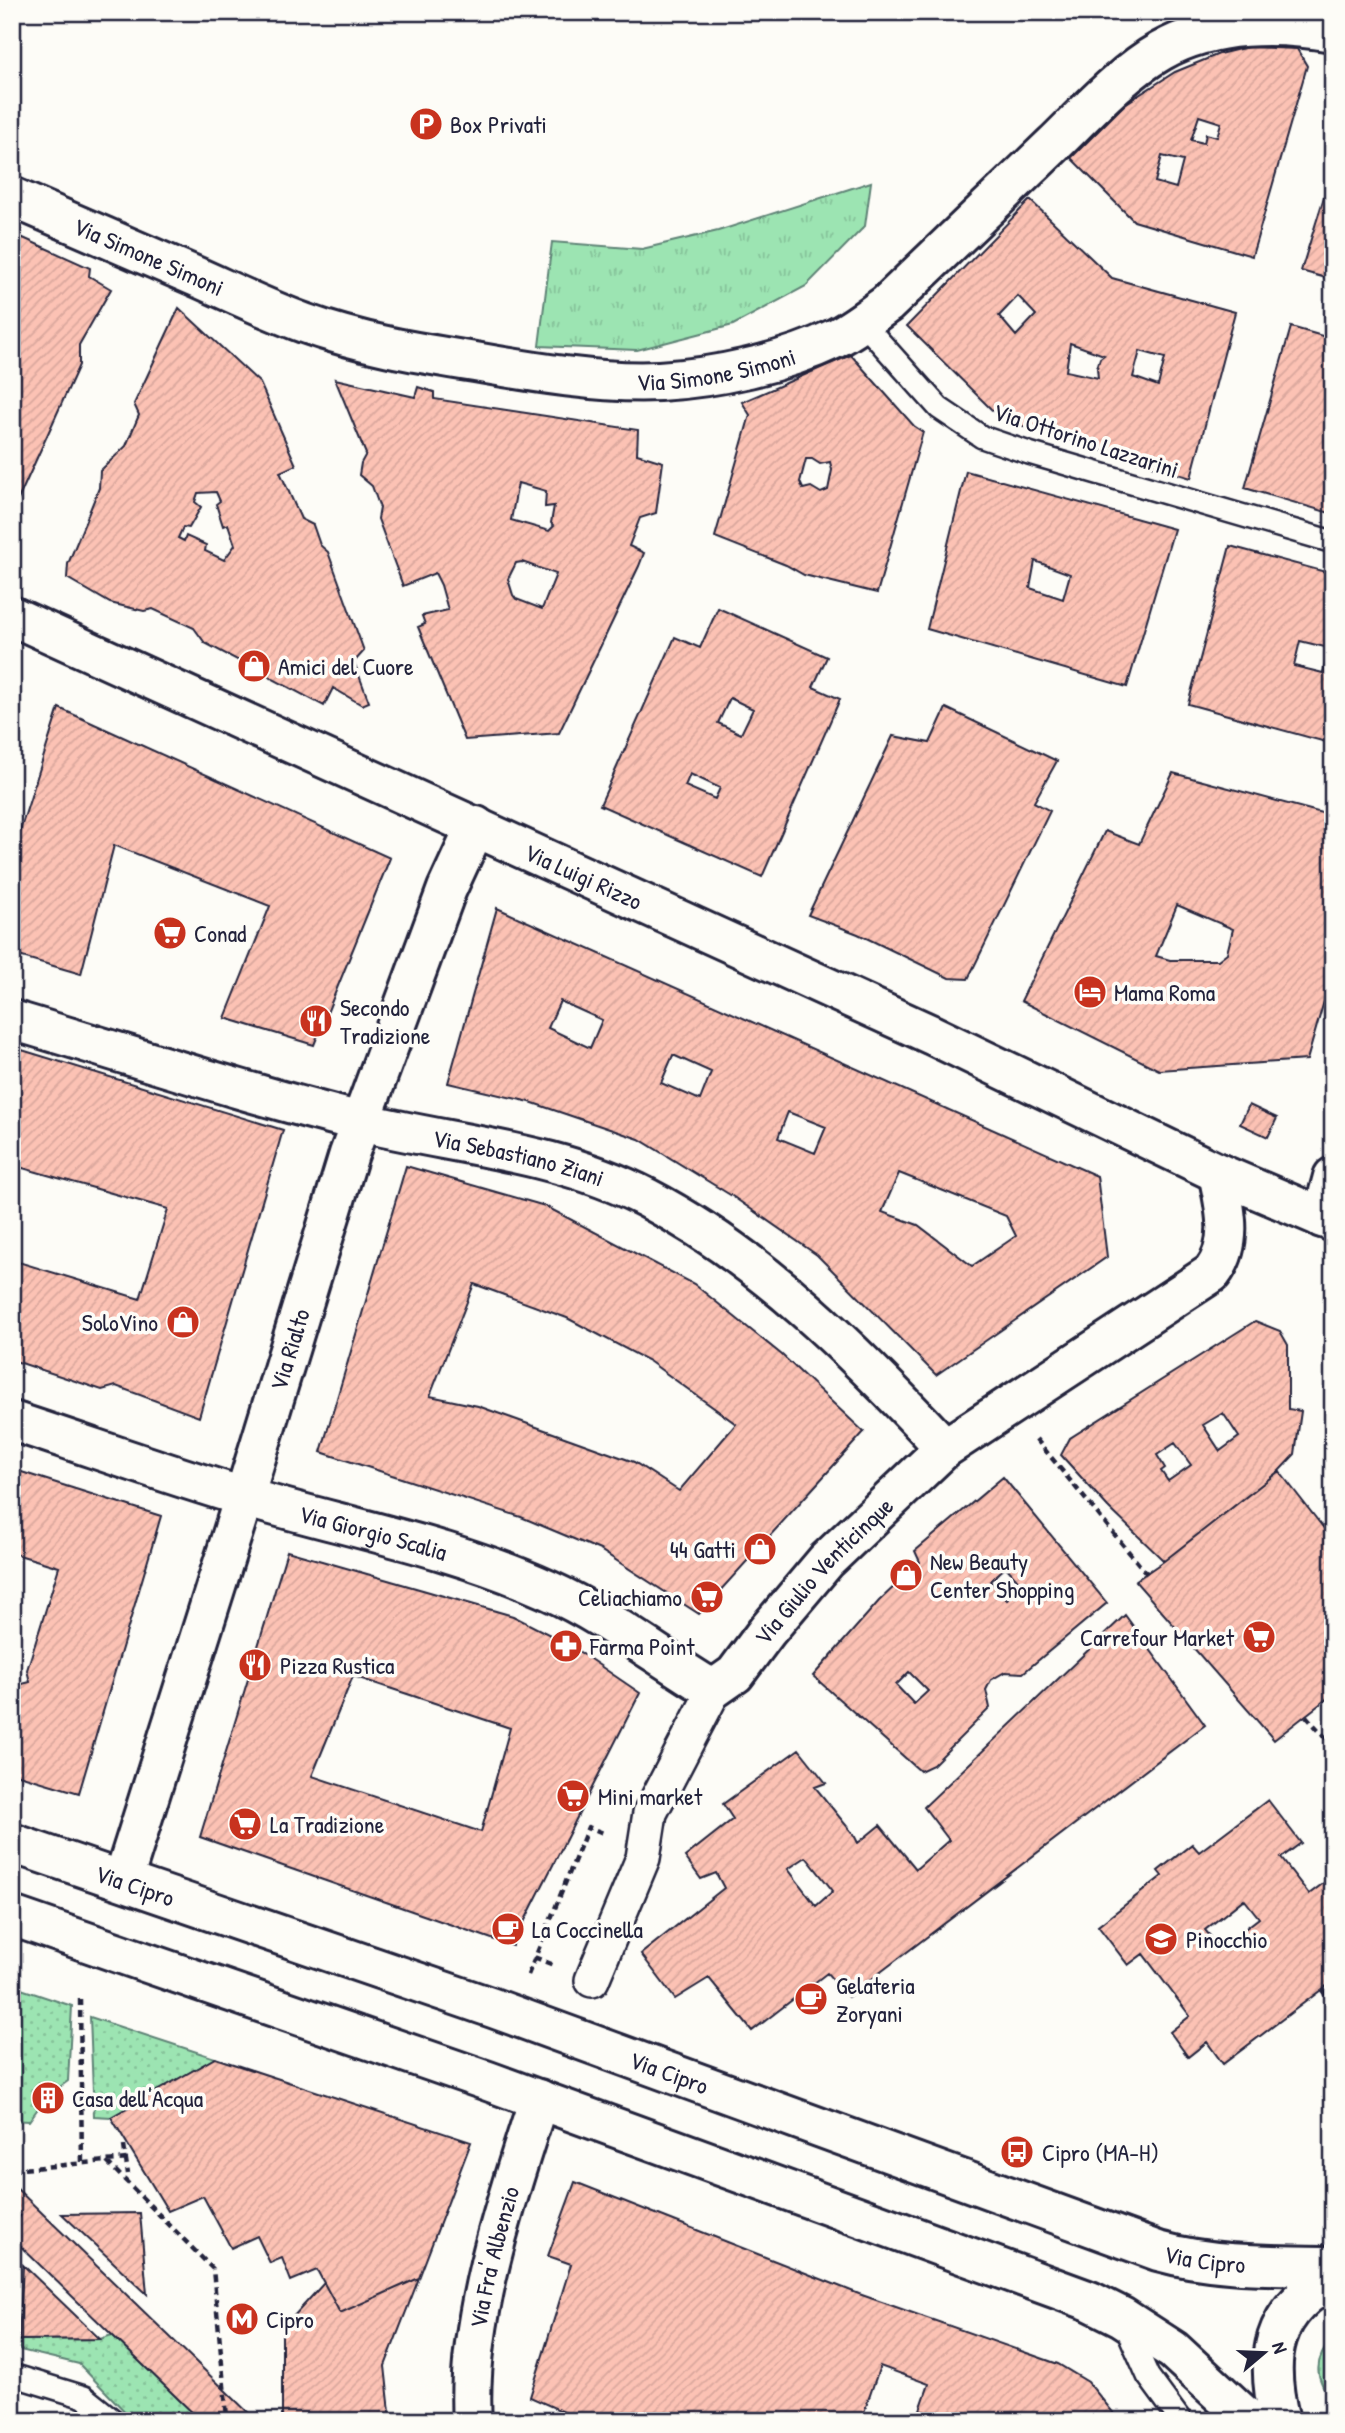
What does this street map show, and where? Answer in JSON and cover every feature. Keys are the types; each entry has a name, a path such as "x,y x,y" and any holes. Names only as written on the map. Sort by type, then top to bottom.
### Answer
{"street":[{"name":"Via Simone Simoni","path":"12,197 303,323 366,341 508,368 620,380 684,379 776,360 834,339 862,322 887,304 1097,103 1136,68 1161,51 1212,33 1237,28 1295,26 1333,32"},
{"name":"Via Luigi Rizzo","path":"14,623 476,826 932,1035 1218,1173 1327,1220"},
{"name":"Via Rialto","path":"124,1880 360,1121 447,889 476,826"},
{"name":"Via Sebastiano Ziani","path":"12,1020 360,1121 518,1154 593,1174 645,1196 688,1220 795,1300 907,1407 945,1448"},
{"name":"Via Giulio Venticinque","path":"592,1980 643,1858 650,1813 715,1688 735,1674 826,1561 945,1448 1203,1280 1218,1265 1225,1249 1226,1220 1218,1173"},
{"path":"1327,1220 1333,1177"},
{"name":"Via Giorgio Scalia","path":"12,1421 244,1497 447,1553 507,1573 571,1602 702,1683 715,1688"},
{"name":"Via Cipro","path":"12,1843 493,2008 1158,2251 1185,2259 1218,2263 1333,2266"},
{"path":"12,1916 539,2099 1077,2296 1122,2317 1173,2350 1250,2421"},
{"name":"Via Fra' Albenzio","path":"472,2421 476,2345 486,2286 517,2166 539,2099"},
{"path":"1280,2421 1272,2371 1275,2343 1283,2320 1305,2295 1333,2278"}],"lane":[{"name":"Via Ottorino Lazzarini","path":"862,322 939,408 982,437 1333,542"},
{"path":"1122,2317 1148,2376 1181,2421"},
{"path":"12,2375 84,2397 114,2421"}],"path":[{"path":"1052,1457 1147,1574"},
{"path":"1306,1716 1333,1746"},
{"path":"528,1975 588,1827 609,1835"},
{"path":"1322,1990 1333,2004"},
{"path":"80,1999 82,2165"},
{"path":"124,2146 128,2174"},
{"path":"12,2170 127,2159"},
{"path":"107,2162 213,2269 227,2417"},
{"path":"12,2228 20,2214"}],"green space":[{"path":"871,182 865,226 806,286 733,325 637,350 539,346 552,242 642,249 718,231"},
{"path":"12,1986 72,2006 68,2081 57,2089 40,2089 39,2107 29,2121 12,2120"},
{"path":"90,2017 215,2058 111,2117 94,2116"},
{"path":"112,2335 201,2421 134,2421 79,2364 20,2350 19,2340 100,2339"},
{"path":"1333,2338 1333,2401 1322,2385 1318,2369 1322,2354"}],"building":[{"path":"1248,47 1297,49 1307,66 1252,256 1134,221 1071,158 1125,104 1175,72 1219,54","holes":["1199,116 1221,123 1217,137 1206,134 1204,143 1191,140","1162,156 1183,161 1176,188 1155,182"]},
{"path":"1333,168 1333,280 1301,271"},
{"path":"1030,200 1112,278 1235,312 1191,478 1015,424 992,410 907,326","holes":["1018,296 1036,315 1016,336 999,316","1070,343 1104,355 1097,368 1098,378 1066,371","1140,351 1165,358 1158,386 1133,377"]},
{"path":"12,233 90,268 89,276 111,289 79,345 79,365 12,513"},
{"path":"179,308 260,383 296,465 280,472 301,519 313,525 320,545 328,552 364,651 354,662 369,702 362,705 333,688 324,706 205,643 194,628 153,609 144,611 110,603 67,578 68,564 99,488 100,471 126,446 139,415 134,404","holes":["216,492 220,501 216,504 223,526 228,524 235,545 224,560 205,551 206,545 186,536 184,541 178,538 183,527 189,528 201,507 195,502 198,493"]},
{"path":"1291,327 1333,339 1333,514 1245,488"},
{"path":"851,355 914,426 923,432 877,593 804,575 786,565 715,537 750,415 742,402","holes":["806,459 820,464 830,462 832,470 828,490 821,493 811,487 803,489 800,482"]},
{"path":"335,379 415,397 418,387 434,392 434,399 638,430 637,454 663,462 656,513 640,518 629,546 644,553 559,733 465,740 418,627 425,624 422,616 448,610 441,585 435,573 403,586 378,519 380,508 372,486 359,475 366,454","holes":["518,483 546,491 545,507 554,506 551,523 554,526 549,531 511,520","522,562 556,574 542,609 516,599 513,595 508,579 516,563"]},
{"path":"966,471 1174,529 1127,687 927,629","holes":["1035,561 1070,574 1063,599 1030,588"]},
{"path":"1230,546 1333,574 1333,744 1188,704","holes":["1300,641 1329,648 1323,673 1294,666"]},
{"path":"718,608 827,657 813,687 840,699 762,877 600,805 675,637 700,648","holes":["730,698 753,709 741,734 718,723","690,774 720,788 715,799 685,786"]},
{"path":"59,708 390,858 314,1045 225,1018 270,906 114,845 81,974 12,954 12,856"},
{"path":"946,708 1057,761 1034,802 1050,811 968,979 949,978 858,934 808,915 893,736 930,743"},
{"path":"1173,773 1333,816 1333,859 1329,871 1333,872 1333,970 1307,1060 1159,1070 1021,1001 1105,831 1139,844","holes":["1177,905 1233,929 1227,953 1218,960 1170,960 1156,956"]},
{"path":"497,908 1097,1176 1107,1257 936,1375 817,1255 732,1196 639,1139 530,1102 448,1083","holes":["560,1001 602,1020 590,1048 548,1028","673,1055 711,1072 700,1100 661,1083","788,1112 826,1127 815,1153 778,1138","899,1173 1006,1216 1016,1236 972,1266 918,1225 882,1212"]},
{"path":"12,1047 283,1130 199,1417 116,1386 102,1390 12,1360 12,1260 140,1299 168,1209 12,1165"},
{"path":"1249,1105 1277,1118 1268,1137 1240,1124"},
{"path":"406,1166 545,1206 694,1284 782,1355 864,1432 699,1614 600,1550 521,1517 321,1452","holes":["474,1284 567,1318 649,1361 736,1424 679,1491 634,1462 478,1406 430,1396"]},
{"path":"1255,1321 1280,1331 1288,1345 1288,1409 1301,1411 1295,1454 1279,1471 1164,1561 1108,1507 1061,1455 1070,1438","holes":["1223,1413 1239,1437 1220,1451 1203,1425","1175,1443 1191,1465 1168,1481 1161,1471 1165,1468 1157,1455"]},
{"path":"12,1469 161,1516 79,1793 12,1773 12,1691 14,1692 18,1685 30,1682 27,1670 59,1567 12,1553"},
{"name":"Carrefour Market","path":"1279,1471 1326,1531 1333,1530 1333,1694 1274,1740 1135,1581"},
{"path":"1003,1477 1107,1603 1023,1673 1005,1672 991,1680 986,1690 990,1708 933,1765 920,1771 813,1676 879,1601 920,1562 915,1551","holes":["1006,1567 1023,1586 1007,1600 990,1581","909,1672 928,1691 914,1704 896,1685"]},
{"path":"287,1551 513,1616 568,1644 640,1693 512,1946 200,1837","holes":["353,1676 510,1728 481,1832 312,1776"]},
{"path":"1125,1615 1205,1725 848,1997 827,1973 752,2031 709,1978 675,1999 641,1954 724,1888 716,1873 701,1879 685,1857 733,1819 723,1804 799,1749 826,1783 815,1787 858,1843 880,1825 916,1869 949,1840 924,1807","holes":["806,1857 833,1891 816,1906 788,1869"]},
{"name":"Pinocchio","path":"1268,1800 1301,1843 1281,1858 1309,1894 1333,1876 1333,1981 1223,2064 1207,2042 1188,2057 1170,2032 1190,2016 1143,1954 1128,1965 1098,1926 1162,1876 1158,1871 1192,1844 1199,1852","holes":["1244,1899 1259,1918 1220,1948 1205,1930"]},
{"path":"215,2058 471,2142 419,2278 340,2313 317,2270 291,2281 282,2258 270,2263 257,2236 231,2248 203,2196 168,2211 111,2117"},
{"name":"Casa dell'Acqua","path":"40,2089 57,2089 57,2107 39,2107"},
{"path":"575,2182 859,2294 1058,2364 1088,2382 1120,2421 950,2421 920,2410 929,2384 880,2366 861,2421 584,2421 530,2397 571,2264 548,2256"},
{"path":"12,2184 257,2421 201,2421 12,2238"},
{"path":"140,2213 147,2294 62,2214"},
{"path":"23,2265 100,2339 19,2340"},
{"path":"419,2278 385,2366 391,2421 282,2421 282,2329 324,2283 340,2313"}],"place":[{"name":"Box Privati","path":"426,124"},
{"name":"Amici del Cuore","path":"254,666"},
{"name":"Conad","path":"170,933"},
{"name":"Mama Roma","path":"1090,992"},
{"name":"Secondo Tradizione","path":"316,1021"},
{"name":"SoloVino","path":"183,1322"},
{"name":"44 Gatti","path":"760,1549"},
{"name":"New Beauty Center Shopping","path":"906,1575"},
{"name":"Celiachiamo","path":"707,1597"},
{"name":"Carrefour Market","path":"1259,1637"},
{"name":"Farma Point","path":"566,1646"},
{"name":"Pizza Rustica","path":"255,1665"},
{"name":"Mini market","path":"573,1796"},
{"name":"La Tradizione","path":"245,1824"},
{"name":"La Coccinella","path":"508,1929"},
{"name":"Pinocchio","path":"1161,1939"},
{"name":"Gelateria Zoryani","path":"811,1999"},
{"name":"Casa dell'Acqua","path":"48,2098"},
{"name":"Cipro (MA-H)","path":"1017,2152"},
{"name":"Cipro","path":"242,2319"}]}
